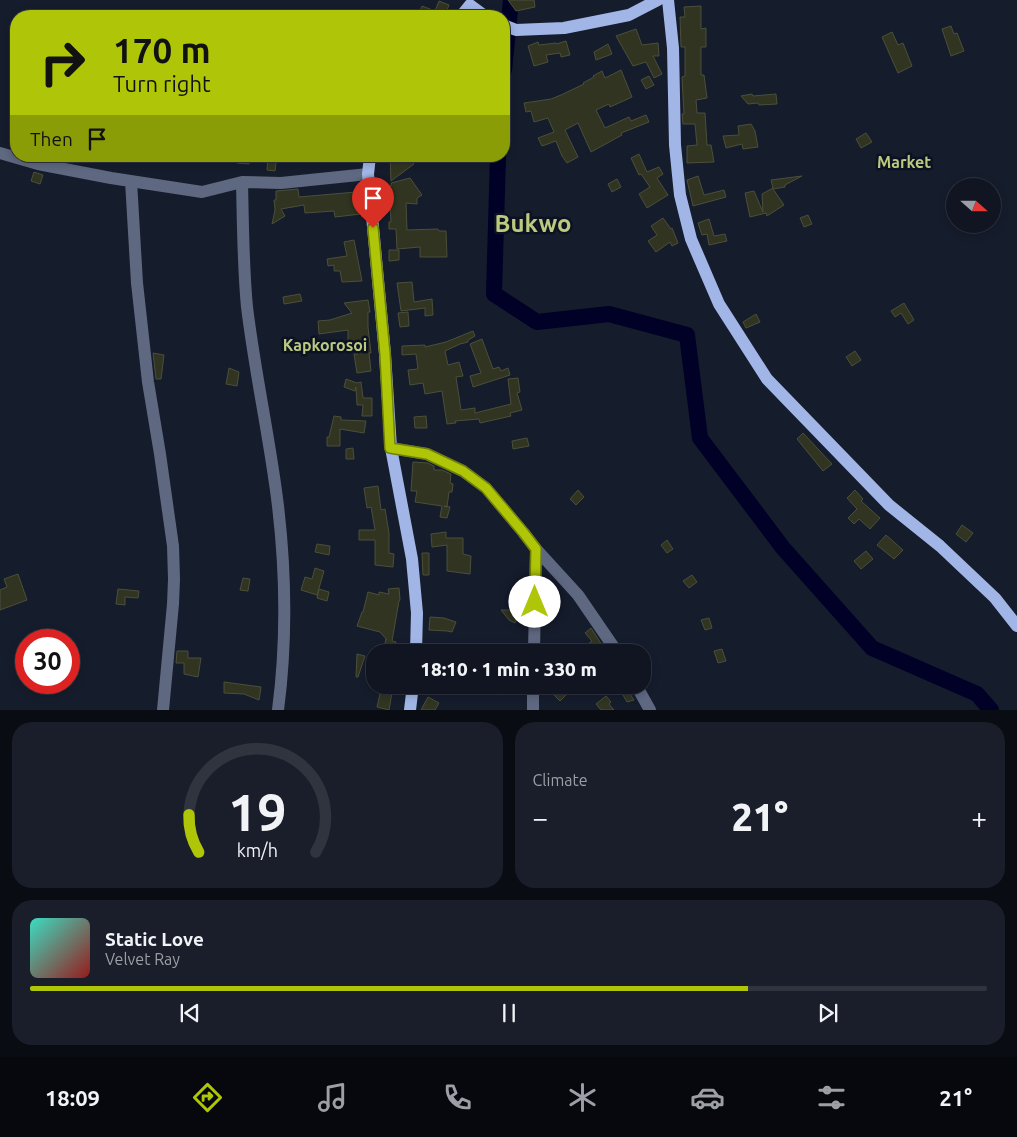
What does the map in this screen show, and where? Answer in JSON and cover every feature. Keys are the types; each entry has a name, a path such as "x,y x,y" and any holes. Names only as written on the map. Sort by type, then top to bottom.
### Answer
{"main road":[{"path":"510,28 516,30 564,28 629,15 658,0"},
{"path":"668,0 673,48 675,145 680,195 691,239 719,304 766,379 889,505 940,546 995,598 1017,626"},
{"path":"369,162 368,174 385,354 390,448 412,559 417,613 416,644"},
{"path":"410,710 412,694"}],"street":[{"path":"31,162 202,192 242,182 281,183 368,174"},
{"path":"131,181 137,284 148,382 172,546 174,579 163,710"},
{"path":"242,182 247,307 278,504 282,542 286,618 285,651 278,710"},
{"path":"390,448 427,454 463,471 486,488 536,549 578,595 612,644"},
{"path":"534,644 536,549"},
{"path":"533,694 533,710"},
{"path":"641,694 650,710"}],"building":[{"path":"508,0 534,0 535,7 516,11"},
{"path":"439,1 449,5 447,10 435,10"},
{"path":"422,6 432,10 420,10"},
{"path":"701,6 701,29 706,28 706,47 701,47 701,75 704,75 707,98 696,100 697,113 705,113 707,145 711,145 714,162 687,163 687,146 697,145 695,124 683,124 682,77 685,76 685,47 681,47 680,17 685,17 684,7"},
{"path":"951,26 954,34 957,33 964,51 951,56 942,29"},
{"path":"636,29 642,45 658,43 659,56 653,56 662,74 654,78 646,62 633,66 616,36"},
{"path":"892,32 898,45 903,43 912,66 898,73 882,37"},
{"path":"566,41 570,55 561,57 560,53 546,55 548,62 534,66 528,46 538,42 539,45 556,44"},
{"path":"608,44 612,54 596,60 594,52"},
{"path":"621,70 632,97 610,107 609,104 596,110 605,128 629,117 631,121 646,115 649,122 621,133 622,135 591,152 578,123 565,130 578,157 567,163 556,141 542,146 538,138 554,132 548,118 534,122 531,111 526,112 524,103 551,99 561,95 584,84 602,71 605,78"},
{"path":"649,76 654,85 646,89 641,80"},
{"path":"752,94 753,96 776,94 777,104 748,104 741,96"},
{"path":"751,124 755,131 758,147 743,149 742,144 726,148 723,136 739,135 738,126"},
{"path":"866,133 872,142 861,148 856,139"},
{"path":"639,154 647,172 659,167 663,174 657,178 668,195 647,208 639,194 650,187 641,174 639,175 631,158"},
{"path":"237,162 249,162 249,164"},
{"path":"268,162 276,162 275,171 267,170"},
{"path":"390,162 412,162 414,164 391,181"},
{"path":"34,172 43,175 40,184 31,181"},
{"path":"698,176 704,195 724,190 726,197 693,206 687,180"},
{"path":"802,176 785,185 785,187 773,189 784,205 767,216 766,213 750,217 745,193 754,191 763,212 762,194 773,188 771,180"},
{"path":"410,178 422,195 417,198 417,204 406,203 407,230 438,229 439,231 446,231 447,257 420,257 420,247 397,249 396,229 389,229 389,222 391,222 389,186 391,186 391,183"},
{"path":"617,179 621,187 612,192 608,184"},
{"path":"298,189 299,197 356,192 357,208 363,207 364,217 361,214 335,217 334,211 305,213 304,205 281,209 285,216 272,224 276,191"},
{"path":"808,215 812,224 804,227 800,218"},
{"path":"663,218 672,228 678,243 672,246 670,242 656,252 648,241 657,235 651,226"},
{"path":"709,219 714,236 725,234 727,241 709,245 707,234 702,235 698,223"},
{"path":"354,240 362,281 342,282 340,271 334,271 334,265 328,266 327,259 347,256 344,242"},
{"path":"389,250 399,250 399,260 389,261"},
{"path":"412,282 414,302 432,299 433,315 425,316 425,308 401,311 397,283"},
{"path":"300,294 302,301 284,304 283,297"},
{"path":"368,300 371,371 357,373 354,354 358,354 348,343 348,330 319,334 318,321 330,320 352,313 344,303"},
{"path":"904,303 914,320 908,324 901,313 895,317 891,311"},
{"path":"408,312 409,326 400,327 398,313"},
{"path":"756,314 760,322 746,328 743,322"},
{"path":"473,331 475,336 468,340 468,342 445,351 448,365 459,362 463,376 456,377 461,410 475,408 475,413 511,404 508,379 518,378 520,392 517,393 522,410 510,413 511,416 480,423 479,419 455,421 456,423 447,424 442,391 425,394 423,383 410,385 408,370 418,369 416,354 402,355 402,346 425,345 425,347 446,342"},
{"path":"482,339 493,369 499,367 501,371 508,368 510,375 473,387 470,376 481,373 470,344"},
{"path":"300,343 301,350 289,352 288,345"},
{"path":"855,351 861,360 852,366 846,357"},
{"path":"153,353 164,355 161,379 156,379"},
{"path":"229,368 239,372 237,386 226,384"},
{"path":"346,379 357,383 361,382 363,398 372,398 372,416 362,416 363,405 357,405 356,387 355,391 344,387"},
{"path":"334,416 341,417 341,420 366,421 364,433 340,429 340,446 327,446 327,437 329,437"},
{"path":"426,416 427,428 415,428 414,417"},
{"path":"803,433 832,464 823,471 797,439"},
{"path":"527,438 529,446 513,449 512,441"},
{"path":"353,448 354,459 346,459 346,449"},
{"path":"413,462 428,463 434,466 434,470 442,470 451,474 450,483 453,484 452,492 449,492 447,507 450,507 447,518 440,517 442,506 415,502 417,491 411,491"},
{"path":"378,486 381,510 385,509 389,533 389,553 394,554 393,567 375,565 375,540 359,540 359,530 375,530 371,507 367,508 364,488"},
{"path":"578,490 584,497 576,505 570,499"},
{"path":"855,490 863,499 861,501 880,518 870,529 859,519 854,524 848,518 857,509 847,498"},
{"path":"962,525 973,533 966,542 956,534"},
{"path":"446,532 446,538 463,538 463,554 471,556 470,574 447,571 447,545 432,547 431,534"},
{"path":"886,535 903,550 894,559 877,545"},
{"path":"667,540 673,549 667,553 661,545"},
{"path":"317,544 330,546 329,555 315,552"},
{"path":"866,551 873,559 861,569 854,561"},
{"path":"422,553 429,553 429,575 423,575"},
{"path":"315,568 324,571 317,595 301,590 305,577 312,579"},
{"path":"18,574 27,600 0,610 0,590 7,587 4,579"},
{"path":"692,575 697,582 689,588 683,581"},
{"path":"243,578 250,579 248,591 240,590"},
{"path":"399,588 400,600 392,641 396,642 396,644 385,644 387,640 380,632 357,626 368,592 379,595 379,592 389,594 388,589"},
{"path":"118,589 139,591 138,598 125,597 125,605 116,604"},
{"path":"319,589 329,592 327,601 317,598"},
{"path":"501,610 520,612 515,623 509,620"},
{"path":"430,617 444,618 456,622 452,632 429,630"},
{"path":"709,618 712,628 705,630 701,620"},
{"path":"591,628 601,644 588,644 592,641 585,633"},
{"path":"722,649 726,661 718,663 714,651"},
{"path":"177,651 188,651 188,658 201,658 198,677 184,674 184,663 176,663"},
{"path":"357,654 365,656 358,677 356,677"},
{"path":"224,682 261,687 259,700 244,694 224,693"},
{"path":"380,694 392,694 389,710 377,707"},
{"path":"553,694 566,695 560,701"},
{"path":"622,694 630,694 634,700 627,702"},
{"path":"606,696 614,710 601,710 596,704"},
{"path":"428,697 439,703 435,710 421,710"}],"waterway":[{"path":"510,10 511,0"},
{"path":"498,162 494,294 537,322 609,314 687,335 700,438 783,548 872,648 977,694 991,710"}],"district":[{"name":"Market","path":"904,162"},
{"name":"Bukwo","path":"533,223"},
{"name":"Kapkorosoi","path":"325,345"}],"route":[{"path":"373,228 385,354 390,448 427,454 463,471 486,488 536,549 535,602"}]}
